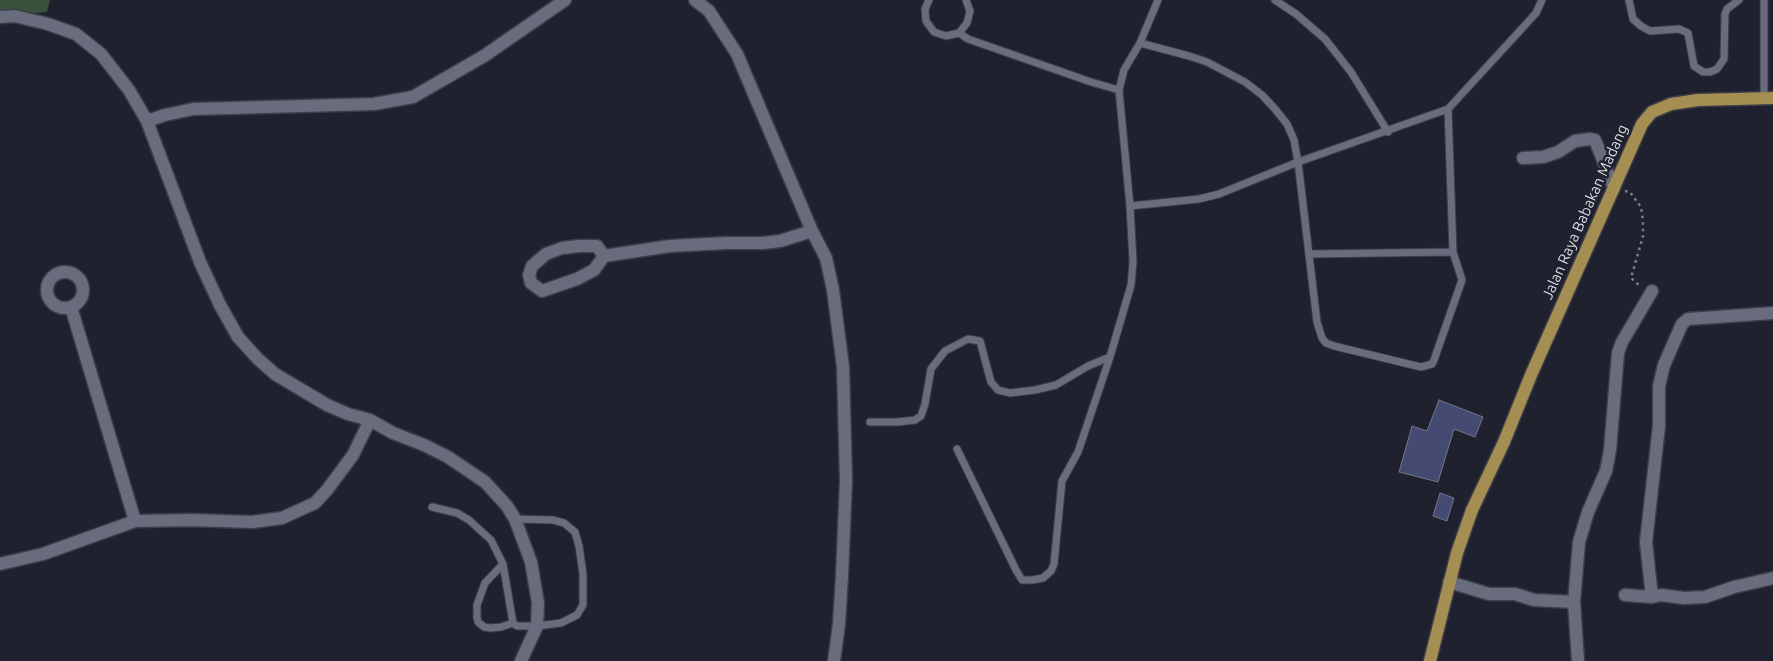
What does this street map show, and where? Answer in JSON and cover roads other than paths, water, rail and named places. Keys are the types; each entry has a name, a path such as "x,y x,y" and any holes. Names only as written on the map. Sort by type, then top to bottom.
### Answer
{"main road":[{"name":"Jalan Raya Babakan Madang","path":"1430,661 1457,553 1472,510 1504,442 1531,374 1642,124 1652,112 1684,101 1768,98"}],"street":[{"path":"147,122 165,114 193,109 374,104 413,97 484,56 565,0"},
{"path":"695,0 709,11 737,54 812,231 826,258 833,290 843,367 846,480 842,576 834,661"},
{"path":"0,16 15,16 48,24 76,34 101,54 129,90 147,122 200,262 220,305 238,337 264,364 290,384 334,408 370,420 393,433 424,445 466,469 485,482 507,506 515,519 530,562 538,603 536,626 521,661"},
{"path":"1523,158 1543,157 1558,152 1575,141 1595,140 1614,188"},
{"path":"604,256 597,246 562,248 546,254 532,266 528,275 531,283 542,291 577,279 594,270 604,256 670,246 780,241 812,231"},
{"path":"1578,661 1574,602 1579,542 1588,512 1606,471 1610,450 1618,353 1622,342 1652,291"},
{"path":"71,307 135,522"},
{"path":"1652,597 1646,542 1658,426 1659,386 1664,364 1682,324 1688,319 1773,313"},
{"path":"0,564 43,554 135,522 191,520 252,522 282,518 315,502 327,490 353,455 370,420"},
{"path":"1624,595 1652,597 1662,595 1684,598 1705,597 1734,587 1773,578"},
{"path":"1449,582 1489,594 1515,594 1534,600 1574,602"}],"lane":[{"path":"929,0 925,9 925,15 930,27 940,34 953,35 959,33 968,24 970,11 966,0"},
{"path":"956,449 1022,580 1043,578 1051,571 1054,564 1062,481 1078,452 1110,357 1131,285 1133,262 1130,206 1119,90 1124,70 1140,43 1158,0"},
{"path":"1275,0 1296,14 1325,39 1351,72 1388,132"},
{"path":"1130,206 1210,196 1298,162 1448,110 1536,13 1542,0"},
{"path":"1629,0 1633,19 1641,26 1650,30 1679,29 1688,33 1694,66 1702,72 1718,69 1724,59 1725,14 1727,9 1739,0"},
{"path":"1764,0 1768,98"},
{"path":"959,33 968,39 1119,90"},
{"path":"1140,43 1207,62 1245,82 1262,94 1287,124 1294,140 1318,327 1322,338 1326,343 1421,367 1432,364 1462,285 1462,276 1453,252 1448,110"},
{"path":"1309,254 1453,252"},
{"path":"870,422 915,420 920,416 925,404 931,369 945,351 968,339 980,341 991,382 998,390 1010,393 1035,390 1056,384 1088,366 1110,357"},
{"path":"432,507 457,513 469,520 492,540 503,564 513,622 517,626 561,623 577,615 583,605 583,574 575,532 564,522 544,518 515,519"},
{"path":"503,564 485,583 477,605 477,618 478,622 484,627 490,628 501,628 513,622"}]}
